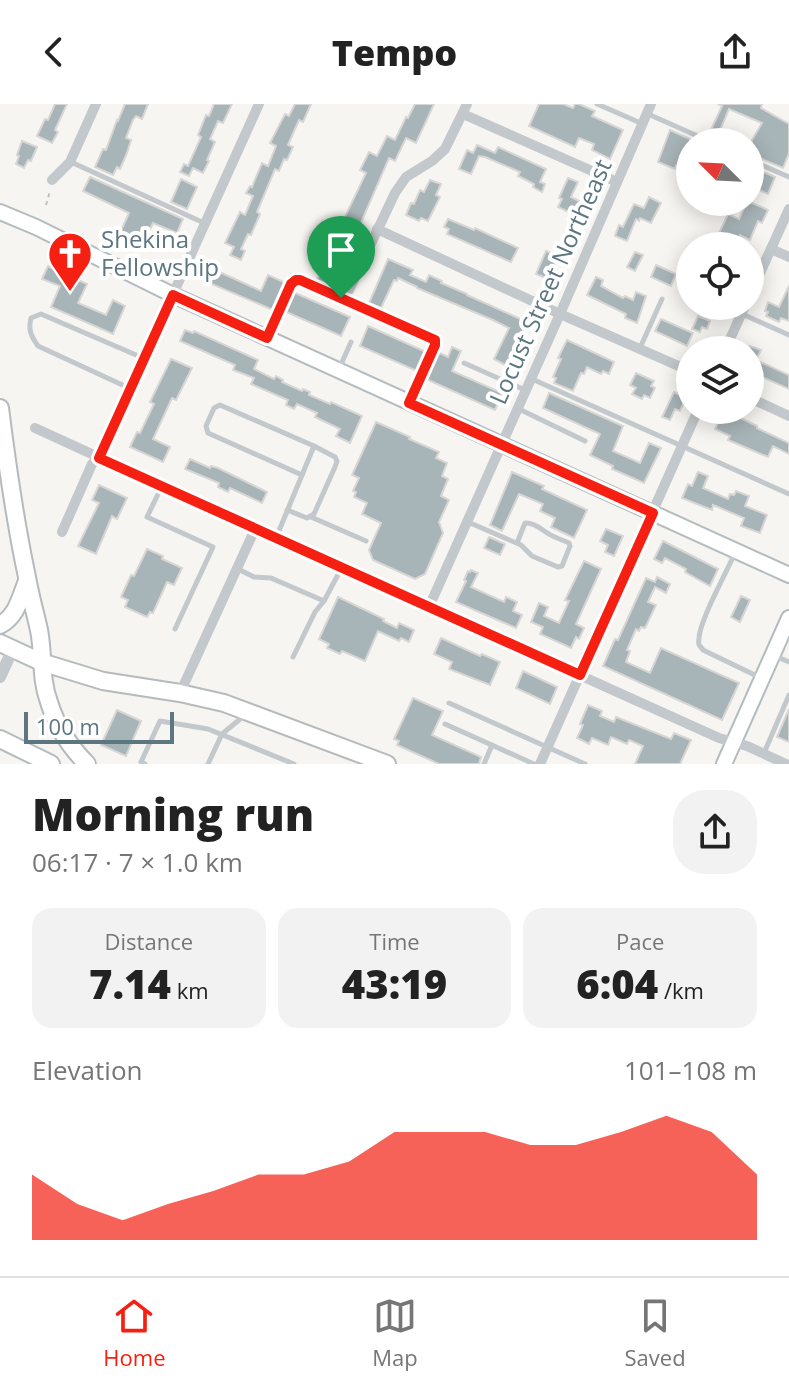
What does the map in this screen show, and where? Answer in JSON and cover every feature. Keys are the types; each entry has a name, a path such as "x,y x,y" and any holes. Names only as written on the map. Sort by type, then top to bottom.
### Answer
{"main road":[{"path":"0,212 173,295 789,575"},
{"path":"0,408 12,500 40,634 45,687 57,722 87,764"},
{"path":"0,625 16,611 27,580"},
{"path":"724,764 789,618"},
{"path":"6,646 41,662 103,681 224,703 365,760 387,764"},
{"path":"1,742 51,764"}],"street":[{"path":"52,180 70,162 96,104"},
{"path":"62,532 92,464 99,458 259,104"},
{"path":"349,290 400,184 439,156 454,134 465,109 617,182"},
{"name":"Locust Street Northeast","path":"429,607 647,114"},
{"path":"764,264 789,209"},
{"path":"377,229 676,365"},
{"path":"771,249 789,257"},
{"path":"764,404 789,416"},
{"path":"537,764 548,747 692,424"},
{"path":"35,428 341,569 786,764"},
{"path":"180,693 255,529"},
{"path":"0,677 6,646"}],"lane":[{"path":"597,104 647,114 679,128"},
{"path":"70,162 205,224"},
{"path":"764,166 789,177"},
{"path":"267,338 291,284 300,280 435,340 409,403"},
{"path":"640,349 662,299"},
{"path":"130,389 38,346 28,327 31,318 41,314 144,359"},
{"path":"761,320 789,335"},
{"path":"338,370 351,342"},
{"path":"464,363 526,391"},
{"path":"531,379 789,494"},
{"path":"302,475 208,433 206,426 214,408 220,405 335,457 337,461 311,517"},
{"path":"518,409 585,441"},
{"path":"275,539 314,446"},
{"path":"161,487 147,517 213,547 175,629"},
{"path":"287,510 366,541"},
{"path":"467,521 517,543 532,556 559,568 570,546 530,522 525,523 517,543"},
{"path":"736,551 702,628 699,645 703,650 762,678"},
{"path":"237,569 254,577 271,578 324,601"},
{"path":"293,657 341,569"},
{"path":"772,655 789,662"},
{"path":"763,754 789,695"},
{"path":"449,703 585,764"},
{"path":"208,764 222,734 250,712"},
{"path":"145,764 141,762 160,721 208,729 294,764"},
{"path":"445,724 520,761 537,764"},
{"path":"484,764 492,745"}],"path":[{"path":"46,205 52,180"}],"building":[{"path":"55,104 67,104 52,143 37,136"},
{"path":"125,104 148,104 142,119 136,116 133,120 126,138 131,140 127,153 120,169 117,167 113,175 95,167 103,149 106,150"},
{"path":"214,104 232,104 223,123 218,121 210,139 215,142 203,173 193,168 189,176 180,172 184,164 188,166 201,137 198,135 206,115 209,116"},
{"path":"295,104 311,104 303,122 299,120 288,145 293,147 287,160 284,159 279,171 275,169 257,212 260,214 241,249 245,251 241,260 230,255 234,247 225,243 240,212 245,215 253,196 246,193 252,187 262,163 268,166 276,146 270,143 285,114 289,116"},
{"path":"415,104 434,104 416,143 406,138 395,161 389,158 333,287 317,280 328,252 324,250 330,238 334,240 366,173 360,170 369,152 377,156 387,136 395,140"},
{"path":"539,104 563,104 573,108 579,104 595,111 592,116 623,130 610,159 592,150 594,144 579,138 575,147 529,126"},
{"path":"718,104 762,104 761,108 789,124 789,153 783,168 764,160 764,128 759,128 762,123 729,109 721,128 712,128 722,106"},
{"path":"670,130 676,133 675,169 658,162"},
{"path":"22,141 37,147 24,168 16,164"},
{"path":"477,145 495,153 498,147 546,169 540,182 545,184 542,192 518,176 520,172 485,157 479,156 471,174 459,169 467,150 473,153"},
{"path":"764,172 775,177 768,194 764,192"},
{"path":"90,177 183,219 177,233 153,223 143,244 120,233 129,213 83,191"},
{"path":"568,178 578,182 571,197 583,203 577,216 558,207"},
{"path":"181,179 197,187 187,209 171,202"},
{"path":"430,180 441,184 436,195 440,197 428,221 421,218 419,221 406,215 411,203 414,204 420,190 424,192"},
{"path":"649,197 661,203 651,223 636,219 627,241 615,236 634,204 644,208"},
{"path":"764,208 768,210 753,232 720,232 727,216 739,219 740,216 764,216"},
{"path":"448,219 518,248 511,262 447,234 449,229 444,227"},
{"path":"546,251 558,256 548,279 536,274"},
{"path":"635,252 643,255 635,271 627,267"},
{"path":"388,259 413,270 410,275 426,282 429,275 527,322 507,366 494,359 509,328 493,320 398,278 394,280 381,308 369,303"},
{"path":"656,265 676,274 671,286 651,277"},
{"name":"Shekina Fellowship","path":"48,266 87,284 78,303 106,315 113,300 125,306 113,334 51,307 60,286 42,279"},
{"path":"213,269 261,291 268,275 286,283 273,310 207,282"},
{"path":"596,277 603,280 601,286 623,298 633,300 636,292 646,296 637,323 625,318 626,314 587,295"},
{"path":"789,286 789,321 781,318 779,322 766,316 768,302 779,307"},
{"path":"293,292 350,317 341,336 284,311"},
{"path":"661,319 693,333 692,336 676,336 676,341 655,331"},
{"path":"696,320 710,321 707,329 702,327 700,332 692,329"},
{"path":"368,326 426,352 417,371 360,346"},
{"path":"185,330 194,331 258,360 254,369 274,379 276,376 282,382 310,392 309,395 362,416 350,443 336,436 340,429 315,417 317,413 297,404 294,409 286,405 288,400 251,384 254,378 233,370 235,365 180,341"},
{"path":"567,340 614,362 609,374 603,371 601,374 587,367 573,391 554,383 556,378 553,377 561,359 558,358"},
{"path":"452,347 461,351 452,371 502,393 495,410 426,379 438,352 448,357"},
{"path":"171,359 192,368 176,400 172,398 153,439 170,447 163,462 130,447 154,404 150,402"},
{"path":"764,364 789,375 789,389 764,378"},
{"path":"636,373 654,381 651,386 655,388 650,398 644,395 642,399 632,394 636,388 630,385"},
{"path":"549,393 623,426 613,451 640,463 649,443 661,448 644,483 590,455 600,434 543,408"},
{"path":"676,393 676,409 670,420 662,417"},
{"path":"376,422 439,452 436,458 447,463 442,476 448,479 441,496 449,500 439,522 443,533 425,574 415,579 373,560 369,550 381,523 362,514 367,503 354,497 356,492 353,491 359,478 352,475"},
{"path":"717,424 753,424 789,443 789,454 773,446 768,457 728,440 730,436 715,429"},
{"path":"190,459 210,468 218,468 267,492 262,503 230,488 228,492 218,487 219,483 185,469"},
{"path":"512,472 587,510 574,538 551,527 555,518 540,511 543,504 519,494 502,531 490,525"},
{"path":"698,472 708,476 703,488 728,499 736,491 749,496 745,506 767,515 760,533 741,526 744,518 713,505 712,510 682,498"},
{"path":"99,485 127,498 117,519 112,516 96,554 78,546 99,503 92,500"},
{"path":"606,529 623,536 614,556 605,552 608,545 600,541"},
{"path":"489,537 505,544 500,555 484,548"},
{"path":"663,541 718,569 710,586 665,558 662,563 654,559"},
{"path":"147,549 182,568 174,585 167,582 153,613 150,612 147,617 125,607 128,600 121,597"},
{"path":"584,561 601,569 576,624 584,628 571,648 540,634 543,627 531,622 539,603 548,607 544,616 559,623 569,601 565,600"},
{"path":"471,570 478,573 471,587 504,602 506,597 517,602 513,611 522,615 516,628 456,602"},
{"path":"657,577 670,584 666,593 655,587 648,602 656,605 645,628 636,629 627,650 630,651 626,662 650,673 661,648 739,683 722,720 603,666 646,578 655,582"},
{"path":"741,596 750,600 740,622 731,617"},
{"path":"338,597 397,628 399,623 414,630 409,642 401,638 399,641 378,631 365,661 327,648 329,644 319,639"},
{"path":"441,638 500,662 490,685 449,669 452,662 434,654"},
{"path":"523,671 557,687 550,704 516,688"},
{"path":"413,698 443,711 432,735 481,757 479,764 439,764 397,745 399,741 394,739"},
{"path":"588,705 602,711 600,716 614,722 616,717 671,739 674,733 691,740 680,764 635,764 643,746 629,740 627,744 611,737 608,745 592,738 589,744 577,738"},
{"path":"789,709 789,742 777,737"},
{"path":"117,710 141,721 126,756 101,745"}],"place":[{"name":"Shekina Fellowship","path":"70,293"}],"route":[{"path":"296,280 341,298 435,340 409,403 653,513 580,675 99,458 173,295 267,338 291,284 296,280"}]}
